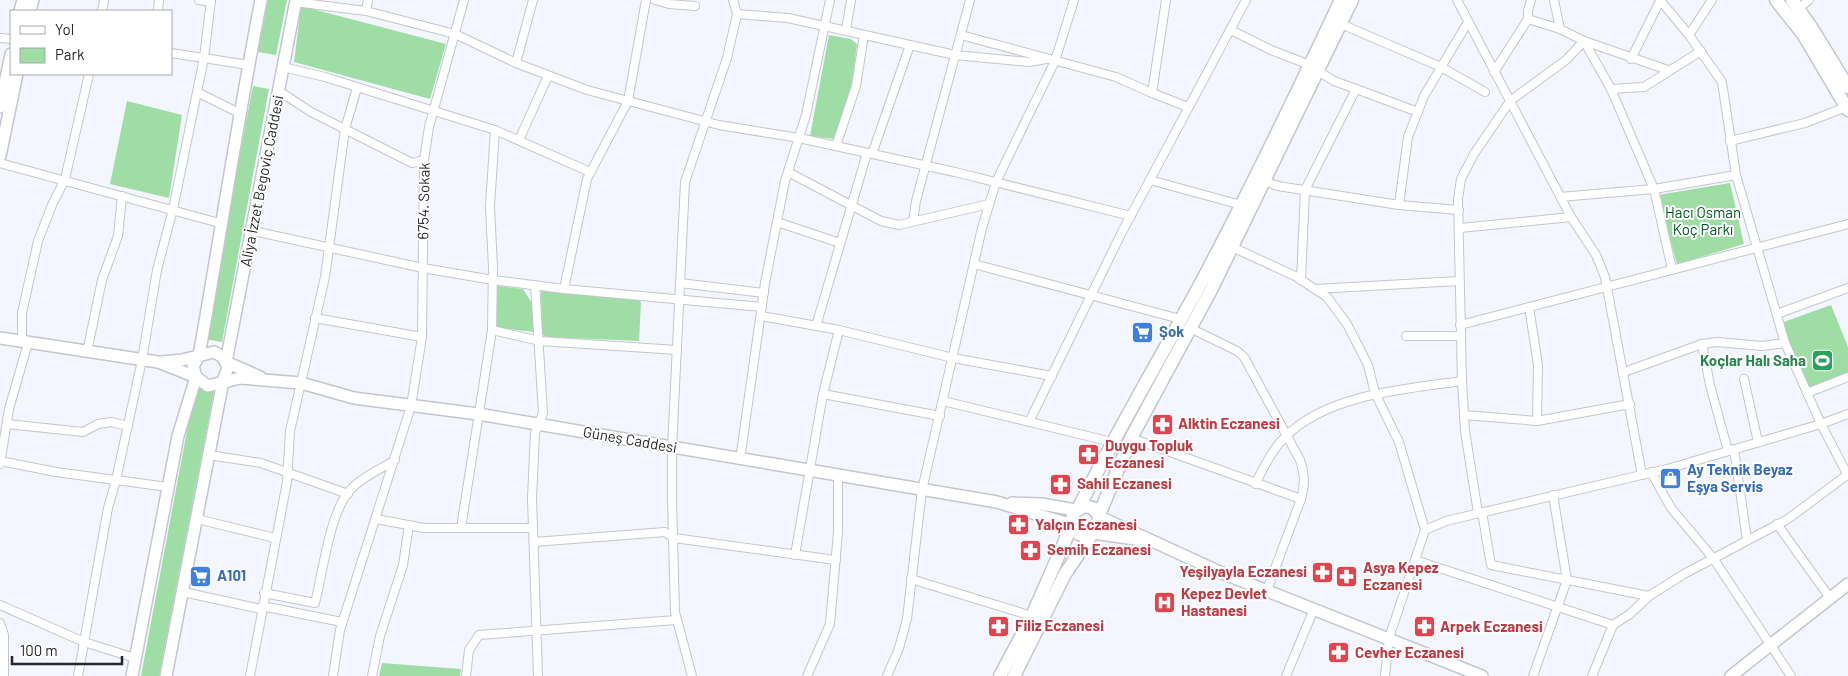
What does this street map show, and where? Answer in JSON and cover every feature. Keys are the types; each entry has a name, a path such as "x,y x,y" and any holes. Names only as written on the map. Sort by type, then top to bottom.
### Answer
{"main road":[{"name":"Aliya İzzet Begoviç Caddesi","path":"199,356 223,224 239,114 261,0"},
{"path":"1014,676 1065,574 1092,533 1099,526 1099,516 1131,438 1232,247 1264,181 1314,68 1341,0"},
{"path":"1000,676 1032,616 1071,524 1071,516 1077,509 1314,68 1341,24 1352,0"},
{"path":"1776,0 1803,34 1847,108"},
{"name":"Aliya İzzet Begoviç Caddesi","path":"226,362 296,1"},
{"path":"1800,3 1846,79"},
{"path":"0,108 10,59"},
{"path":"0,156 17,75"},
{"path":"0,338 158,362 196,377 208,386 223,381 264,379"},
{"path":"158,362 214,352 226,362 264,379"},
{"path":"132,676 178,436 196,377 194,366 199,356"},
{"path":"166,676 223,381 227,372 226,362"},
{"name":"Güneş Caddesi","path":"264,379 301,383 354,398 478,414 740,460 997,502"},
{"path":"997,502 1071,524 1080,534 1092,533 1149,541"},
{"path":"997,502 1042,504 1077,509 1089,506 1099,516 1149,541 1482,676"},
{"path":"1732,676 1848,584"}],"street":[{"path":"78,676 108,508 128,426 142,360 157,270 173,209 204,58 211,1 199,0"},
{"path":"366,11 368,0"},
{"name":"6754. Sokak","path":"333,676 342,622 411,406 422,337 424,160 433,110 464,0"},
{"path":"516,63 533,0"},
{"path":"564,289 572,241 590,172 628,101 646,0"},
{"path":"655,0 669,4 695,6"},
{"path":"692,676 676,620 672,448 686,182 727,58 737,14 733,0"},
{"path":"740,460 761,311 777,222 788,172 806,115 830,0"},
{"path":"846,30 851,0"},
{"path":"913,222 916,201 970,0"},
{"path":"887,676 908,619 922,490 974,264 996,182 1055,61 1074,0"},
{"path":"1152,93 1166,0"},
{"path":"1030,422 1091,294 1246,0"},
{"path":"1457,0 1560,197 1596,255 1607,287 1642,475"},
{"path":"1494,72 1528,19 1531,0"},
{"path":"1554,0 1560,29"},
{"path":"1690,35 1712,0"},
{"path":"296,1 366,11 455,34 516,63 586,90 706,122 799,138 870,153 1131,216"},
{"path":"1592,676 1613,624 1630,614 1649,596 1712,558 1777,524 1848,476 1821,424 1785,343 1736,175 1722,82 1690,35 1660,1 1631,58"},
{"path":"737,14 788,18 955,55 1029,62 1046,59"},
{"path":"1528,19 1560,29 1584,41 1668,70"},
{"path":"1399,205 1408,137 1424,96 1468,22"},
{"path":"1341,24 1441,67 1485,92"},
{"path":"1231,30 1271,50 1314,68 1334,81 1418,112"},
{"path":"836,146 856,86 864,35"},
{"path":"961,35 1116,77 1188,107"},
{"path":"1584,41 1611,89 1654,190 1672,270"},
{"path":"1584,41 1566,60 1510,101 1477,148 1461,179 1458,199 1460,228 1459,281 1464,415 1491,565 1649,596"},
{"path":"816,326 851,207 910,45"},
{"path":"1611,89 1644,87 1668,70 1701,51"},
{"path":"172,53 248,65"},
{"path":"283,67 433,110 495,130 590,172"},
{"path":"88,75 65,179 52,204 38,241 22,313 25,343 0,462 168,487"},
{"path":"519,140 548,76"},
{"path":"250,676 287,472 290,430 325,277 345,129 357,88"},
{"path":"1300,280 1305,190 1356,89"},
{"path":"279,91 311,112 412,162 424,160"},
{"path":"197,92 239,114"},
{"path":"1730,141 1805,123 1847,108"},
{"path":"461,528 492,330 490,206 495,130"},
{"path":"0,163 65,179 223,224"},
{"path":"788,172 851,207 881,221 900,225 990,204"},
{"path":"1560,197 1654,190 1736,175"},
{"path":"1150,180 1241,205"},
{"path":"1264,181 1278,186 1399,205 1459,210"},
{"path":"88,352 102,280 118,236 122,196"},
{"path":"1460,228 1571,217"},
{"path":"777,222 840,243"},
{"path":"1460,324 1848,224"},
{"path":"252,232 423,268 492,280 564,289 680,298 761,311 953,358 1052,376"},
{"path":"1232,247 1300,280 1326,297 1347,324 1368,365 1374,394 1399,442 1425,530 1389,638 1385,676"},
{"path":"974,264 1180,319"},
{"path":"1315,289 1459,281"},
{"path":"680,283 764,293"},
{"path":"535,285 543,413 534,447 533,528 538,631 538,676"},
{"path":"1777,314 1848,288"},
{"path":"1530,307 1538,365 1537,421"},
{"path":"315,318 422,337"},
{"path":"1190,328 1236,351 1244,357 1303,471 1305,484 1301,499 1267,590"},
{"path":"492,330 540,341 677,350"},
{"path":"795,555 823,394 838,330"},
{"path":"1406,336 1461,336"},
{"path":"1624,372 1702,344 1717,342 1762,346 1785,343"},
{"path":"1702,344 1710,385 1731,450 1747,540"},
{"path":"1807,393 1848,378"},
{"path":"1744,379 1758,442"},
{"path":"1255,484 1275,449 1286,435 1321,412 1374,394 1462,381"},
{"path":"823,394 940,416"},
{"path":"943,401 1112,442"},
{"path":"1464,415 1537,421 1630,404"},
{"path":"1425,530 1446,520 1642,475 1821,424 1848,414"},
{"path":"7,424 83,432 98,424 111,422 128,426"},
{"path":"1131,438 1301,499"},
{"path":"209,455 261,463 348,494"},
{"path":"264,593 314,603 324,569 325,550 342,504 352,487 394,460"},
{"path":"1651,472 1671,508 1712,558 1791,676"},
{"path":"807,676 830,624 836,560 838,476"},
{"path":"1533,676 1567,580 1553,496"},
{"path":"197,519 275,538"},
{"path":"376,519 424,528 533,528"},
{"path":"1777,524 1830,598"},
{"path":"372,676 380,636 403,565 410,525"},
{"path":"534,542 665,532 674,538 836,560"},
{"path":"1415,560 1613,624"},
{"path":"911,579 1032,616"},
{"path":"182,592 342,622"},
{"path":"0,605 84,642 135,658"},
{"path":"1286,676 1314,609"},
{"path":"466,676 468,650 479,635 676,620"},
{"path":"0,623 4,635 4,676"}],"green space":[{"path":"268,0 287,0 276,55 258,52"},
{"path":"301,6 446,44 430,99 294,62"},
{"path":"829,35 851,39 857,44 852,83 834,139 810,136"},
{"path":"253,86 269,89 222,342 204,339"},
{"path":"127,101 182,115 169,198 110,184"},
{"name":"Hacı Osman Koç Parkı","path":"1730,183 1744,244 1677,264 1658,195"},
{"path":"497,286 523,289 535,308 534,332 499,328 496,325"},
{"path":"544,289 637,299 641,302 639,341 546,337 542,334 541,292"},
{"name":"Koçlar Halı Saha","path":"1831,305 1848,347 1848,375 1808,391 1781,323"},
{"path":"195,388 214,391 159,676 141,676"},
{"path":"382,663 461,669 460,676 379,676"}],"place":[{"name":"Şok","path":"1143,332"},
{"name":"Koçlar Halı Saha","path":"1822,361"},
{"name":"Alktin Eczanesi","path":"1162,424"},
{"name":"Duygu Topluk Eczanesi","path":"1089,455"},
{"name":"Ay Teknik Beyaz Eşya Servis","path":"1671,479"},
{"name":"Sahil Eczanesi","path":"1061,484"},
{"name":"Yalçın Eczanesi","path":"1019,525"},
{"name":"Semih Eczanesi","path":"1031,550"},
{"name":"Yeşilyayla Eczanesi","path":"1323,572"},
{"name":"A101","path":"201,576"},
{"name":"Asya Kepez Eczanesi","path":"1347,577"},
{"name":"Kepez Devlet Hastanesi","path":"1165,603"},
{"name":"Filiz Eczanesi","path":"999,626"},
{"name":"Arpek Eczanesi","path":"1424,627"},
{"name":"Cevher Eczanesi","path":"1339,653"}]}
